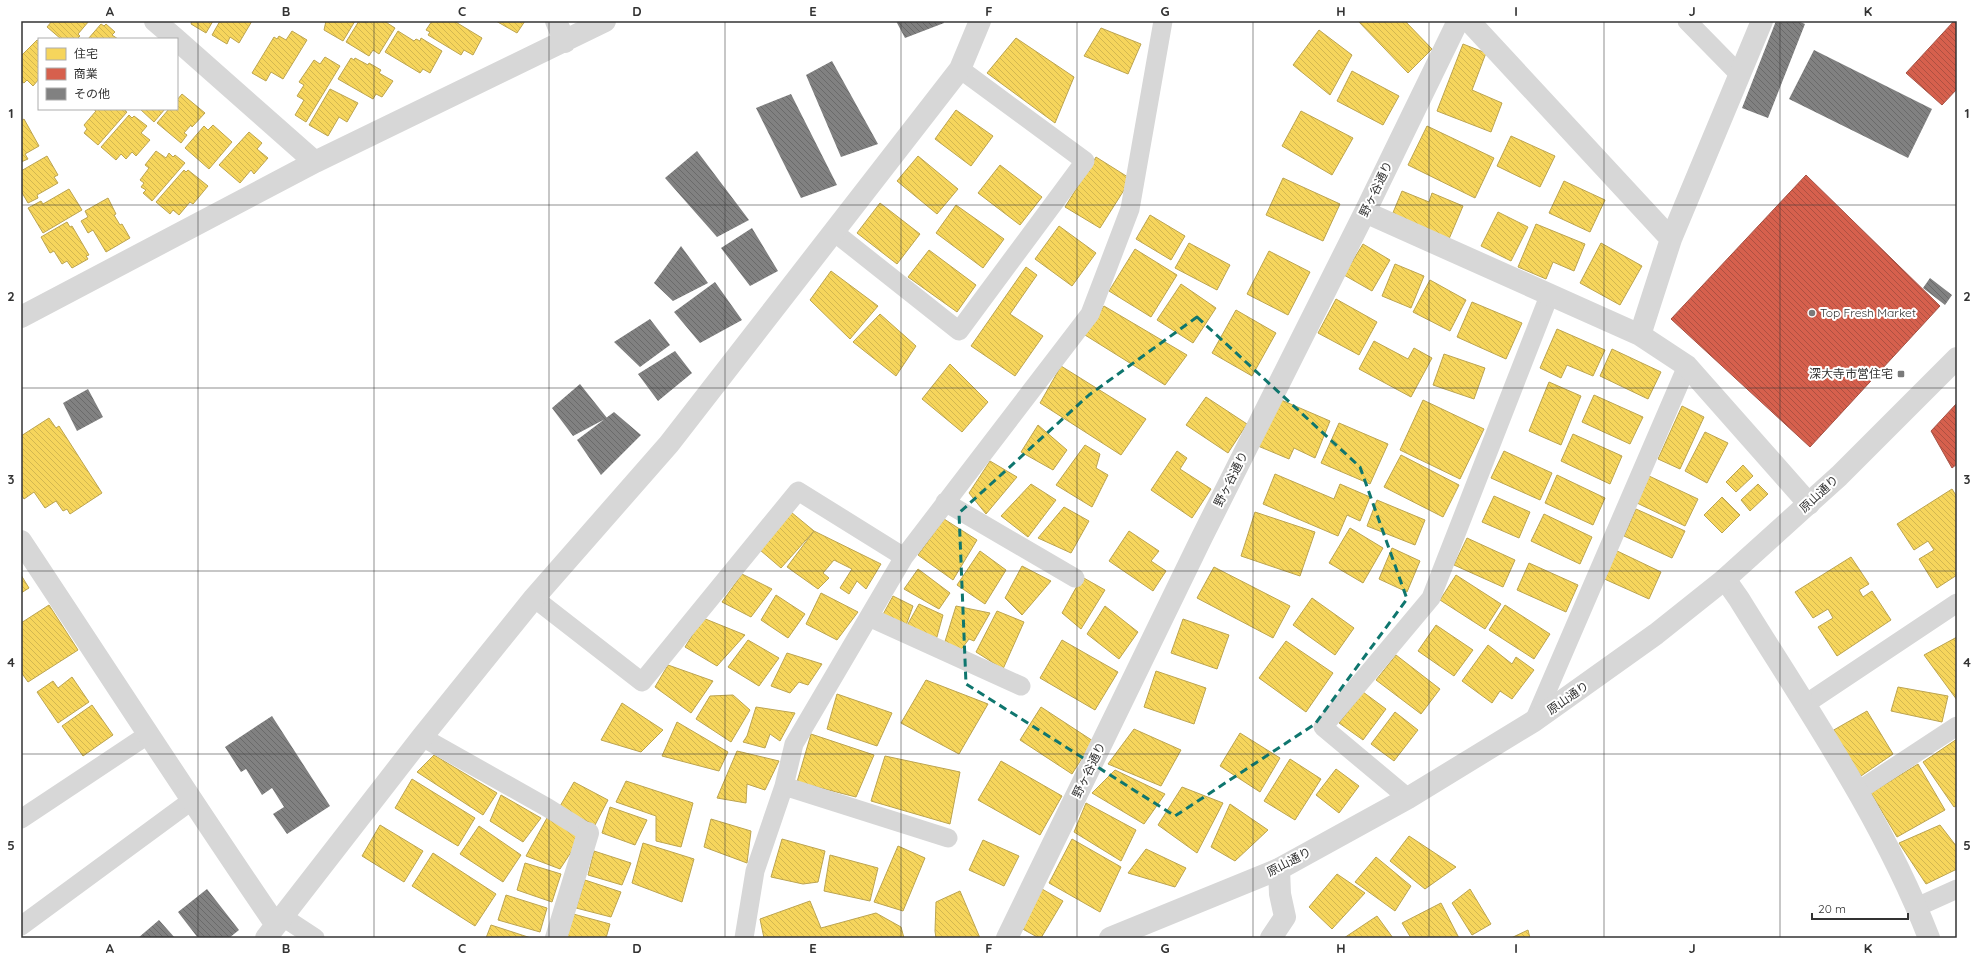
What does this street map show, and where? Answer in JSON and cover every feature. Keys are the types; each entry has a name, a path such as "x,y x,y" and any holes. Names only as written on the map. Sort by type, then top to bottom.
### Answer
{"street":[{"path":"155,21 174,38"},
{"path":"556,21 565,42"},
{"path":"21,317 315,162 565,42 605,21"},
{"path":"21,541 275,927 422,737 534,598 669,444 834,232 960,68 980,21"},
{"name":"野ヶ谷通り","path":"1007,938 1202,537 1365,212 1458,21"},
{"path":"1469,21 1671,239"},
{"path":"1640,335 1671,239 1762,21"},
{"path":"178,42 315,162"},
{"path":"1365,212 1549,296 1640,335 1687,366 1809,504"},
{"name":"原山通り","path":"1110,938 1279,869 1408,798 1534,721 1656,634 1725,579 1809,504 1957,358"},
{"path":"1725,579 1858,792 1917,907 1929,938"},
{"path":"556,938 588,833"},
{"path":"1271,938 1285,917 1280,894 1279,869"}],"lane":[{"path":"744,938 755,871 784,786 794,744 904,557 1090,314 1130,209 1163,21"},
{"path":"1687,21 1740,75"},
{"path":"834,232 959,331 1085,161 960,68"},
{"path":"1408,798 1323,727 1431,598 1549,296"},
{"path":"1534,721 1687,366"},
{"path":"534,598 642,682 798,490 904,557"},
{"path":"945,502 1075,578"},
{"path":"1804,705 1957,603"},
{"path":"869,617 1022,686"},
{"path":"1858,792 1957,726"},
{"path":"21,819 149,734"},
{"path":"422,737 548,808 588,833"},
{"path":"784,786 948,838"},
{"path":"21,926 191,801"},
{"path":"1917,907 1957,889"},
{"path":"275,927 315,938"},
{"path":"21,932 26,938"}],"highlighted area":[{"path":"1197,317 1360,467 1407,599 1315,724 1175,816 966,684 959,513 1089,395"}],"building: 住宅":[{"path":"52,21 89,21 78,34 80,36 78,38 60,38 47,27"},
{"path":"192,21 213,21 206,33 191,24"},
{"path":"220,21 252,21 239,43 230,37 227,44 212,35"},
{"path":"326,21 355,21 343,41 324,30"},
{"path":"359,21 367,23 368,21 384,21 395,28 379,54 373,50 369,56 346,42"},
{"path":"432,21 454,21 482,38 473,55 464,50 461,55 428,35 430,32 426,30"},
{"path":"496,21 525,21 517,33"},
{"path":"1358,21 1405,21 1432,49 1408,73"},
{"path":"101,24 104,26 106,24 115,32 112,35 116,38 89,38"},
{"path":"1101,28 1141,44 1128,74 1084,56"},
{"path":"1319,30 1352,55 1330,95 1293,65"},
{"path":"292,31 307,40 283,79 271,72 266,81 252,73 274,37 277,39 279,36 286,40"},
{"path":"398,31 414,41 416,39 420,41 421,38 442,51 430,73 423,69 420,73 385,52"},
{"path":"1016,38 1074,77 1055,123 987,73"},
{"path":"38,40 38,80 33,86 27,80 24,83 21,81 21,56"},
{"path":"1463,44 1486,53 1472,90 1502,103 1491,132 1437,111"},
{"path":"325,57 340,66 306,122 295,115 304,100 297,96 304,85 299,82 314,60 320,64"},
{"path":"351,58 354,60 355,58 368,65 369,63 381,70 379,73 393,81 382,97 376,94 373,99 338,79"},
{"path":"1352,71 1399,96 1383,125 1337,101"},
{"path":"330,89 358,103 347,122 339,117 328,136 309,125"},
{"path":"182,94 205,113 184,133 187,135 181,143 157,123 168,110 178,110 178,99"},
{"path":"94,110 126,110 127,112 98,145 84,133 87,129 84,125 96,111"},
{"path":"141,110 164,110 154,122"},
{"path":"956,110 993,136 971,166 935,139"},
{"path":"1301,111 1353,138 1332,175 1282,146"},
{"path":"129,115 132,118 134,116 147,126 141,133 150,140 136,156 132,152 126,159 121,154 116,160 101,147"},
{"path":"24,119 39,146 25,154 28,159 21,162 21,121"},
{"path":"213,125 232,142 209,169 185,148 204,126 208,130"},
{"path":"1427,126 1494,158 1475,198 1408,165"},
{"path":"249,132 262,143 257,149 268,158 254,174 251,170 240,183 219,165"},
{"path":"1511,136 1555,156 1540,187 1497,166"},
{"path":"156,151 166,158 169,153 173,157 175,155 185,163 152,201 143,193 146,190 141,187 144,183 140,180 149,168 145,165"},
{"path":"47,156 58,175 54,177 58,183 37,195 38,198 28,203 21,191 21,171"},
{"path":"918,156 958,189 937,214 897,181"},
{"path":"1096,157 1131,179 1100,228 1065,207"},
{"path":"1000,165 1042,197 1020,225 978,193"},
{"path":"184,170 186,172 188,170 208,186 193,204 190,202 179,215 173,210 170,214 156,202"},
{"path":"1283,178 1340,204 1323,241 1266,215"},
{"path":"1564,181 1605,200 1590,232 1549,213"},
{"path":"69,189 82,210 43,233 28,208 41,201 43,204"},
{"path":"1402,191 1429,202 1432,193 1463,206 1449,239 1392,215"},
{"path":"108,198 116,214 114,215 120,225 122,224 130,238 106,252 93,230 88,233 81,221 88,217 85,211"},
{"path":"880,203 920,234 897,264 857,233"},
{"path":"956,205 1004,239 983,268 936,233"},
{"path":"1498,212 1528,227 1511,261 1481,246"},
{"path":"1150,215 1185,236 1171,260 1136,239"},
{"path":"67,222 70,227 72,226 89,255 86,256 88,259 72,268 67,261 62,264 54,251 50,253 41,237"},
{"path":"1536,224 1585,244 1574,271 1553,262 1546,279 1518,267"},
{"path":"1059,226 1096,253 1072,286 1035,259"},
{"path":"1189,243 1230,265 1217,290 1175,268"},
{"path":"1601,243 1642,266 1620,305 1580,283"},
{"path":"1363,244 1390,260 1372,291 1344,275"},
{"path":"1135,249 1177,275 1151,317 1109,291"},
{"path":"929,250 976,285 957,312 908,277"},
{"path":"1269,251 1310,272 1288,315 1247,294"},
{"path":"1395,264 1424,276 1411,308 1382,296"},
{"path":"1026,267 1037,275 1010,314 1043,336 1015,376 971,346"},
{"path":"831,271 878,306 850,339 810,300"},
{"path":"1430,280 1466,300 1450,331 1413,312"},
{"path":"1181,284 1216,308 1193,343 1157,320"},
{"path":"1336,299 1377,322 1359,355 1318,333"},
{"path":"1472,302 1522,323 1506,359 1457,337"},
{"path":"1104,306 1187,355 1165,385 1085,335"},
{"path":"1236,310 1276,333 1252,376 1212,353"},
{"path":"880,314 916,346 896,376 853,342"},
{"path":"1557,329 1605,350 1593,376 1567,365 1561,378 1540,368"},
{"path":"1374,341 1408,359 1414,348 1432,358 1411,397 1359,369"},
{"path":"1612,349 1661,372 1648,399 1600,376"},
{"path":"1444,354 1485,368 1474,399 1433,385"},
{"path":"950,364 988,402 962,432 922,399"},
{"path":"1061,366 1146,419 1121,455 1040,403"},
{"path":"1549,382 1581,396 1561,445 1529,431"},
{"path":"1594,395 1643,417 1630,444 1582,422"},
{"path":"1206,397 1247,424 1228,453 1186,425"},
{"path":"1279,399 1330,421 1315,458 1294,448 1289,459 1258,446"},
{"path":"1423,400 1484,429 1460,479 1400,450"},
{"path":"1682,406 1704,417 1680,469 1658,459"},
{"path":"49,418 56,428 59,426 102,493 70,514 67,509 63,511 56,501 45,508 34,492 24,499 21,494 21,436"},
{"path":"1339,423 1388,444 1370,484 1321,463"},
{"path":"1038,425 1067,450 1053,470 1021,452"},
{"path":"1705,432 1728,443 1707,483 1685,471"},
{"path":"1573,434 1622,456 1610,484 1561,461"},
{"path":"1085,445 1100,454 1096,468 1108,475 1092,507 1056,485"},
{"path":"1177,451 1187,458 1180,469 1211,489 1192,518 1151,490"},
{"path":"1504,451 1552,473 1540,500 1491,478"},
{"path":"1401,455 1459,485 1443,517 1384,487"},
{"path":"990,461 1017,477 986,514 969,493"},
{"path":"1743,465 1753,476 1736,492 1726,482"},
{"path":"1275,474 1334,499 1340,484 1370,497 1360,521 1347,515 1338,536 1263,504"},
{"path":"1557,475 1605,498 1593,525 1545,503"},
{"path":"1649,476 1698,499 1685,526 1637,503"},
{"path":"1031,484 1056,500 1028,537 1001,516"},
{"path":"1758,484 1768,494 1750,511 1741,500"},
{"path":"1952,489 1957,497 1957,575 1937,588 1919,559 1934,550 1928,541 1914,550 1897,524"},
{"path":"1494,496 1530,512 1519,538 1482,522"},
{"path":"1722,497 1740,515 1722,533 1704,515"},
{"path":"1377,500 1425,520 1415,545 1367,526"},
{"path":"1064,507 1089,521 1071,553 1038,538"},
{"path":"1636,509 1685,531 1672,558 1624,536"},
{"path":"791,512 814,531 781,568 760,550"},
{"path":"1255,512 1315,532 1300,576 1241,556"},
{"path":"1544,514 1592,537 1580,564 1531,541"},
{"path":"944,519 977,540 953,580 918,555"},
{"path":"1350,528 1383,548 1363,583 1329,563"},
{"path":"814,531 881,564 866,589 857,581 849,594 840,588 852,569 834,560 823,573 829,578 818,589 787,567"},
{"path":"1129,531 1159,551 1151,561 1166,571 1153,591 1109,561"},
{"path":"1467,538 1515,560 1503,587 1454,565"},
{"path":"1392,548 1420,561 1407,592 1379,579"},
{"path":"1613,549 1661,572 1649,599 1600,577"},
{"path":"980,551 1006,570 985,604 957,585"},
{"path":"1851,557 1869,584 1859,590 1863,597 1872,591 1891,620 1837,656 1818,627 1833,618 1828,609 1813,618 1795,592"},
{"path":"1529,563 1578,585 1566,612 1517,590"},
{"path":"1022,566 1051,581 1022,615 1005,598"},
{"path":"1214,567 1290,606 1273,638 1197,598"},
{"path":"918,569 950,593 939,609 904,589"},
{"path":"742,574 772,589 751,617 722,602"},
{"path":"21,575 29,588 21,593"},
{"path":"1456,575 1501,604 1485,629 1440,600"},
{"path":"1082,577 1105,590 1081,629 1062,613"},
{"path":"821,593 858,612 837,640 806,624"},
{"path":"776,595 805,614 788,638 761,620"},
{"path":"893,596 913,606 904,631 880,620"},
{"path":"1312,598 1354,628 1335,655 1293,625"},
{"path":"919,604 943,615 935,644 904,631"},
{"path":"49,605 78,650 28,682 21,672 21,623"},
{"path":"1505,605 1550,634 1534,659 1489,630"},
{"path":"956,606 990,613 974,641 969,639 957,655 943,648"},
{"path":"1105,606 1138,632 1119,659 1087,634"},
{"path":"997,611 1024,622 1003,669 976,652"},
{"path":"703,618 745,635 717,666 685,647"},
{"path":"1183,619 1229,635 1217,669 1171,653"},
{"path":"1436,625 1473,650 1454,676 1418,651"},
{"path":"1957,637 1957,700 1924,655"},
{"path":"748,640 779,658 759,686 728,667"},
{"path":"1062,640 1118,672 1095,710 1040,678"},
{"path":"1286,641 1333,673 1306,712 1259,678"},
{"path":"1488,645 1512,664 1516,657 1534,670 1512,699 1500,691 1492,703 1462,681"},
{"path":"787,653 822,664 808,685 799,682 790,693 771,686"},
{"path":"1396,655 1440,689 1421,714 1376,680"},
{"path":"668,665 713,681 691,713 655,687"},
{"path":"1156,671 1206,688 1194,724 1144,707"},
{"path":"72,677 89,702 58,723 37,692 53,681 58,688"},
{"path":"926,680 988,704 959,754 901,723"},
{"path":"1898,687 1948,696 1942,722 1891,711"},
{"path":"1363,692 1386,709 1363,740 1339,723"},
{"path":"837,694 892,713 877,746 827,729"},
{"path":"733,695 750,710 731,742 696,719 710,696"},
{"path":"622,703 663,730 641,752 601,740"},
{"path":"92,705 113,735 83,756 62,726"},
{"path":"756,707 795,713 780,741 770,734 765,748 743,742 747,736"},
{"path":"1041,707 1093,741 1072,774 1020,740"},
{"path":"1867,711 1893,754 1861,776 1832,731"},
{"path":"1395,712 1418,730 1394,761 1371,744"},
{"path":"677,722 728,752 719,771 662,756"},
{"path":"1134,729 1181,750 1161,786 1108,764"},
{"path":"1240,733 1280,758 1260,792 1220,766"},
{"path":"811,734 874,755 856,797 797,782"},
{"path":"1957,739 1957,805 1954,807 1923,762"},
{"path":"737,751 779,761 765,790 747,784 746,803 717,798"},
{"path":"434,755 497,793 483,815 417,772"},
{"path":"885,756 960,772 950,824 871,801"},
{"path":"1290,759 1321,779 1295,820 1264,801"},
{"path":"1001,761 1062,796 1040,835 978,800"},
{"path":"1918,764 1945,810 1897,837 1871,793"},
{"path":"1336,769 1359,786 1339,813 1316,795"},
{"path":"1115,770 1165,794 1144,824 1092,793"},
{"path":"412,779 475,818 458,846 395,808"},
{"path":"626,781 693,803 681,847 656,841 656,816 616,802"},
{"path":"574,782 608,800 595,825 559,808"},
{"path":"1182,787 1223,803 1197,853 1158,825"},
{"path":"501,795 541,818 523,842 490,821"},
{"path":"1086,803 1136,830 1121,861 1074,832"},
{"path":"1230,804 1268,830 1235,861 1211,847"},
{"path":"610,807 647,820 635,845 602,833"},
{"path":"547,818 581,837 560,869 526,856"},
{"path":"711,819 751,831 747,863 704,847"},
{"path":"380,825 423,851 404,882 362,856"},
{"path":"1940,825 1957,847 1957,869 1926,884 1899,843"},
{"path":"479,826 521,855 503,882 460,854"},
{"path":"1409,836 1456,867 1425,889 1390,861"},
{"path":"782,839 825,851 818,882 803,884 771,877"},
{"path":"1072,839 1121,867 1100,912 1049,883"},
{"path":"983,840 1019,856 1004,886 969,870"},
{"path":"643,843 694,859 682,902 632,883"},
{"path":"898,846 925,858 903,911 874,902"},
{"path":"1146,849 1186,868 1175,887 1128,873"},
{"path":"594,851 631,863 622,885 588,875"},
{"path":"433,853 496,894 475,926 412,886"},
{"path":"830,855 878,868 870,901 824,891"},
{"path":"1376,857 1411,886 1395,911 1355,882"},
{"path":"525,863 561,874 552,902 517,890"},
{"path":"1337,874 1365,893 1332,929 1309,907"},
{"path":"585,880 621,892 611,917 576,908"},
{"path":"1042,889 1063,901 1041,938 1039,938 1019,927"},
{"path":"1470,889 1491,924 1472,935 1452,903"},
{"path":"960,891 980,938 936,938 936,902"},
{"path":"506,895 547,908 540,932 498,920"},
{"path":"810,901 821,928 876,913 901,927 904,938 764,938 760,919"},
{"path":"1441,903 1459,938 1411,938 1402,923"},
{"path":"566,912 610,924 606,938 559,938"},
{"path":"1377,916 1393,938 1344,938"},
{"path":"491,925 531,938 486,938"},
{"path":"1528,930 1530,938 1511,938"}],"building: 商業":[{"path":"1954,21 1957,21 1957,89 1942,105 1906,73"},
{"path":"1806,175 1940,306 1810,447 1671,319"},
{"path":"1957,403 1957,464 1952,468 1931,431"}],"building: その他":[{"path":"896,21 943,21 944,23 905,38"},
{"path":"1776,21 1798,21 1805,24 1768,118 1742,108"},
{"path":"1814,50 1932,109 1908,158 1789,99"},
{"path":"832,61 878,144 841,157 806,75"},
{"path":"791,94 837,185 801,198 756,108"},
{"path":"697,151 749,220 717,237 665,178"},
{"path":"752,228 778,271 750,286 721,248"},
{"path":"681,246 708,283 673,301 654,283"},
{"path":"1930,278 1952,295 1945,305 1923,288"},
{"path":"715,282 742,320 700,343 674,312"},
{"path":"650,319 670,345 640,367 614,342"},
{"path":"675,351 692,373 658,401 638,374"},
{"path":"580,384 607,418 573,436 552,408"},
{"path":"88,389 103,417 77,431 63,403"},
{"path":"614,412 641,435 601,475 577,440"},
{"path":"272,716 330,806 287,834 273,814 284,807 272,788 262,795 246,769 241,772 225,747"},
{"path":"207,889 239,930 229,938 198,938 178,912"},
{"path":"159,920 175,938 138,938"}],"place":[{"name":"Top Fresh Market","path":"1812,313"},
{"name":"深大寺市営住宅","path":"1901,374"}]}
